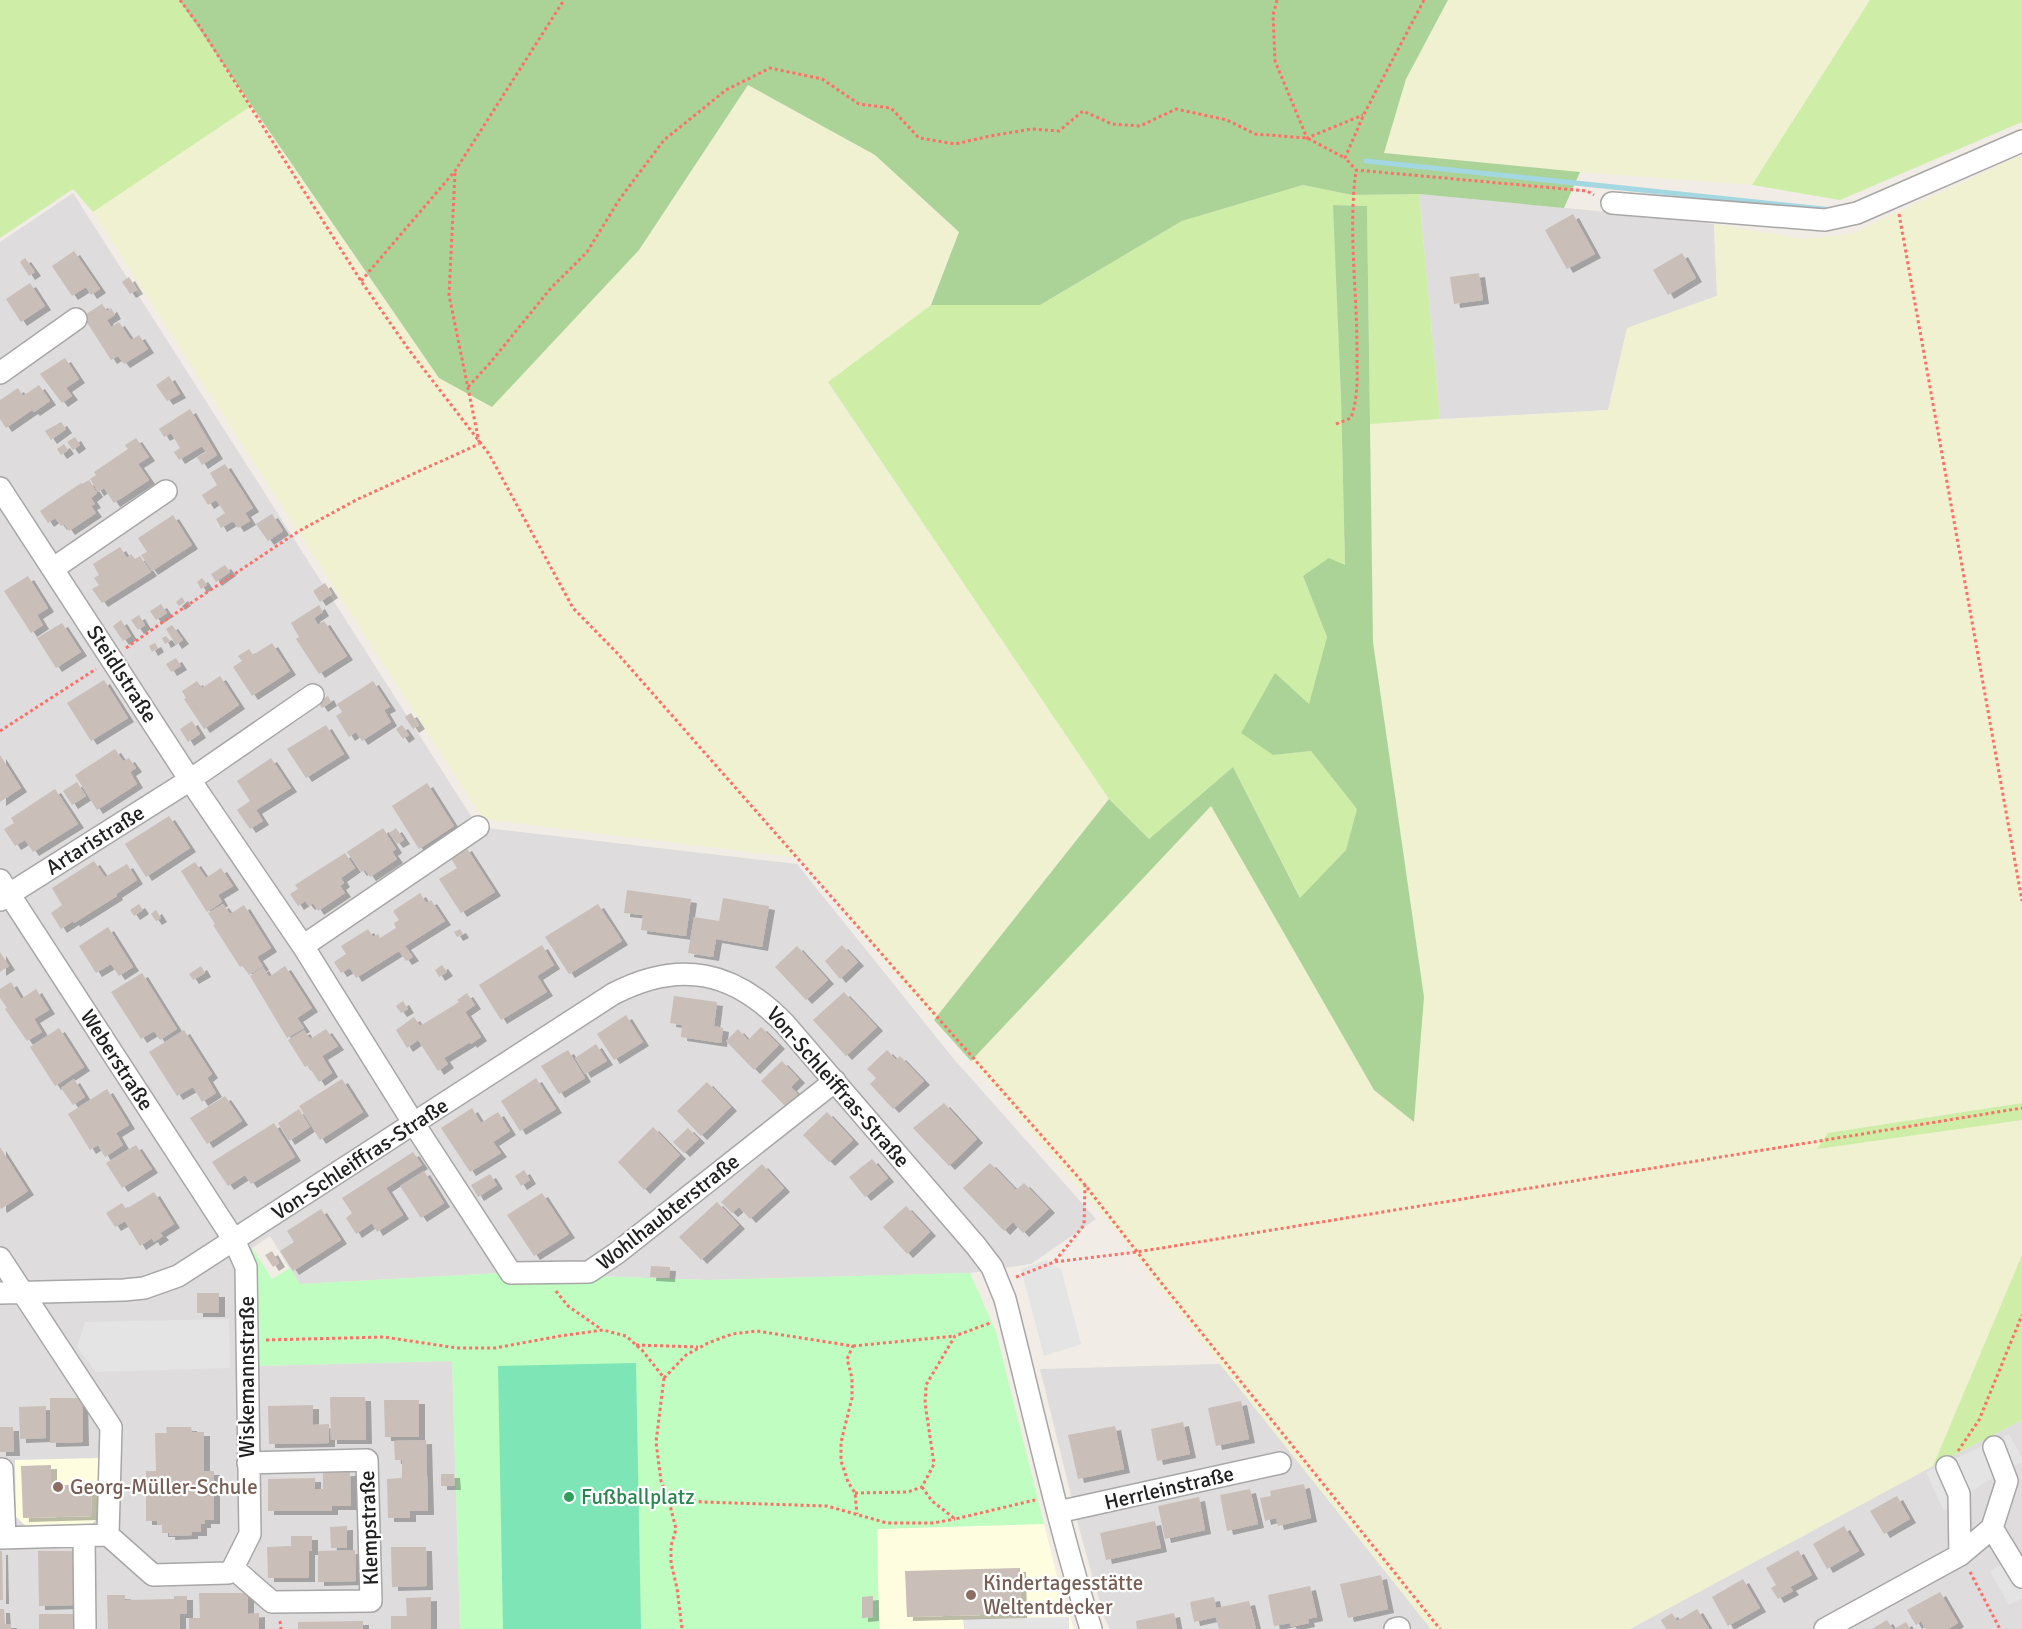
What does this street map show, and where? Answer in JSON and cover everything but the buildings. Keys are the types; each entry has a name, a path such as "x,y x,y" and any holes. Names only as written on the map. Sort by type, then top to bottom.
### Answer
{"street":[{"path":"1612,203 1825,220 1857,213 1896,198 2022,141"},
{"path":"0,373 76,319"},
{"name":"Steidlstraße","path":"0,488 190,780 303,946 414,1124"},
{"path":"54,568 166,491"},
{"path":"190,780 313,695"},
{"name":"Artaristraße","path":"3,891 190,780"},
{"path":"303,946 478,827"},
{"name":"Weberstraße","path":"3,891 234,1240"},
{"name":"Von-Schleiffras-Straße","path":"0,1293 144,1288 178,1276 613,994 655,977 678,974 703,975 718,979 748,992 768,1005 992,1267 1009,1316 1056,1504 1091,1629"},
{"name":"Wohlhaubterstraße","path":"414,1124 511,1273 589,1272 626,1246 835,1082"},
{"name":"Wiskemannstraße","path":"233,1568 250,1534 246,1267 234,1240"},
{"path":"0,1258 111,1427 108,1535"},
{"path":"1825,1629 1960,1555 1992,1528 2007,1481 1994,1447"},
{"name":"Klempstraße","path":"233,1568 272,1602 371,1601 367,1460 248,1462"},
{"name":"Herrleinstraße","path":"1056,1504 1280,1463"},
{"path":"1947,1467 1959,1494 1960,1555"},
{"path":"2,1469 3,1538 108,1535 153,1575 228,1573 233,1568"},
{"path":"1992,1528 2022,1577"},
{"path":"84,1536 85,1629"}],"path":[{"path":"180,0 200,27 361,281 409,351 489,454 573,608 617,653 1085,1185 1440,1629"},
{"path":"361,281 455,171 564,0"},
{"path":"1277,0 1274,15 1275,61 1307,138"},
{"path":"1345,158 1364,114 1424,0"},
{"path":"468,387 551,288 587,252 619,200 663,140 726,90 770,68 822,79 860,104 891,108 919,138 955,144 1032,129 1059,131 1083,111 1112,124 1140,126 1176,108 1227,120 1255,134 1307,138 1345,158 1356,170 1587,191 1612,203"},
{"path":"1307,138 1364,114"},
{"path":"1336,424 1351,418 1357,400 1357,313 1352,202 1356,170"},
{"path":"455,171 449,295 479,444"},
{"path":"1896,198 2022,901"},
{"path":"0,731 299,531 358,499 479,444"},
{"path":"999,1283 1054,1262 1137,1252 2022,1108"},
{"path":"1054,1262 1084,1225 1085,1185"},
{"path":"568,1306 603,1330 626,1336 664,1378"},
{"path":"1947,1467 1979,1420 2022,1315"},
{"path":"682,1629 677,1588 671,1563 671,1546 676,1528 668,1497 661,1481 656,1442 664,1378 686,1355 732,1334 757,1331 853,1346 955,1336 1009,1316"},
{"path":"248,1340 384,1337 458,1348 495,1348 560,1335 603,1330"},
{"path":"855,1493 908,1492 922,1487 934,1464 926,1403 926,1385 955,1336"},
{"path":"636,1345 700,1347"},
{"path":"853,1346 847,1359 852,1378 852,1398 841,1442 841,1461 848,1482 855,1493 857,1514"},
{"path":"922,1487 932,1501 955,1519"},
{"path":"668,1497 702,1502 827,1506 887,1523 933,1523 1056,1504"},
{"path":"1960,1555 2000,1629"}],"shaded area":[{"path":"73,193 478,827 797,864 953,1058 1096,1219 1031,1264 970,1273 707,1280 502,1273 299,1284 270,1236 252,1248 256,1366 452,1361 460,1629 0,1629 0,242"},
{"path":"1419,194 1714,224 1717,296 1627,328 1608,410 1440,419"},
{"path":"1047,1260 1049,1264 1061,1269 1081,1344 1044,1356 1021,1269"},
{"path":"229,1319 230,1368 96,1372 77,1347 85,1322"},
{"path":"1220,1364 1431,1629 1110,1629 1104,1617 1080,1532 1040,1369"},
{"path":"2022,1420 2022,1629 1630,1629 1933,1466"},
{"path":"2009,1434 2022,1462 1984,1483 1944,1511 1926,1472"},
{"name":"Georg-Müller-Schule","path":"99,1458 101,1514 91,1525 27,1527 16,1517 15,1460"},
{"name":"Kindertagesstätte Weltentdecker","path":"1044,1524 1074,1629 879,1629 876,1529"},
{"path":"2022,1553 2022,1598 2009,1605 1990,1571"},
{"path":"1069,1617 1069,1629 964,1629 963,1619"}],"green space":[{"path":"0,0 179,0 251,106 93,212 73,189 0,238"},
{"path":"179,0 1448,0 1406,79 1384,153 1580,172 1564,208 1419,194 1352,195 1303,185 1182,221 1040,305 931,305 959,232 875,155 748,85 639,250 492,407 439,378"},
{"path":"1448,0 1870,0 1752,185 1580,172 1384,153 1406,79"},
{"path":"1870,0 2022,0 2022,122 1840,200 1752,185"},
{"path":"748,84 875,154 959,232 931,305 828,383 1109,799 934,1020 799,858 483,819 93,212 251,106 439,378 639,250"},
{"path":"2022,155 2022,1103 1828,1133 1818,1148 2022,1120 2022,1255 1933,1466 1630,1629 1431,1629 1153,1280 1124,1240 971,1061 1211,805 1374,1090 1424,997 1373,642 1370,424 1608,410 1627,328 1717,296 1714,224 1804,239 1850,234"},
{"path":"1303,185 1352,195 1419,194 1440,419 1370,424 1367,206 1334,205 1345,565 1303,576 1327,637 1309,705 1273,755 1311,751 1358,809 1346,850 1301,899 1233,767 1149,839 1109,799 828,382 931,305 1040,305 1182,221"},
{"path":"1333,205 1367,206 1373,642 1424,997 1414,1122 1374,1090 1211,806 971,1061 934,1020 1109,799 1149,839 1233,767 1300,898 1346,850 1357,809 1311,751 1273,755 1241,733 1275,673 1309,704 1327,637 1303,576 1329,558 1345,565"},
{"path":"2022,1103 2022,1120 1817,1149 1828,1133"},
{"path":"252,1248 272,1279 290,1268 300,1284 502,1273 707,1280 970,1273 996,1332 1044,1524 877,1529 879,1629 460,1629 452,1361 256,1366"},
{"path":"2022,1255 2022,1420 1933,1466"},
{"name":"Fußballplatz","path":"636,1363 641,1629 503,1629 498,1366"}],"waterway":[{"path":"1366,161 1832,210"}],"place":[{"name":"Georg-Müller-Schule","path":"58,1487"},
{"name":"Fußballplatz","path":"569,1497"},
{"name":"Kindertagesstätte Weltentdecker","path":"971,1595"}]}
